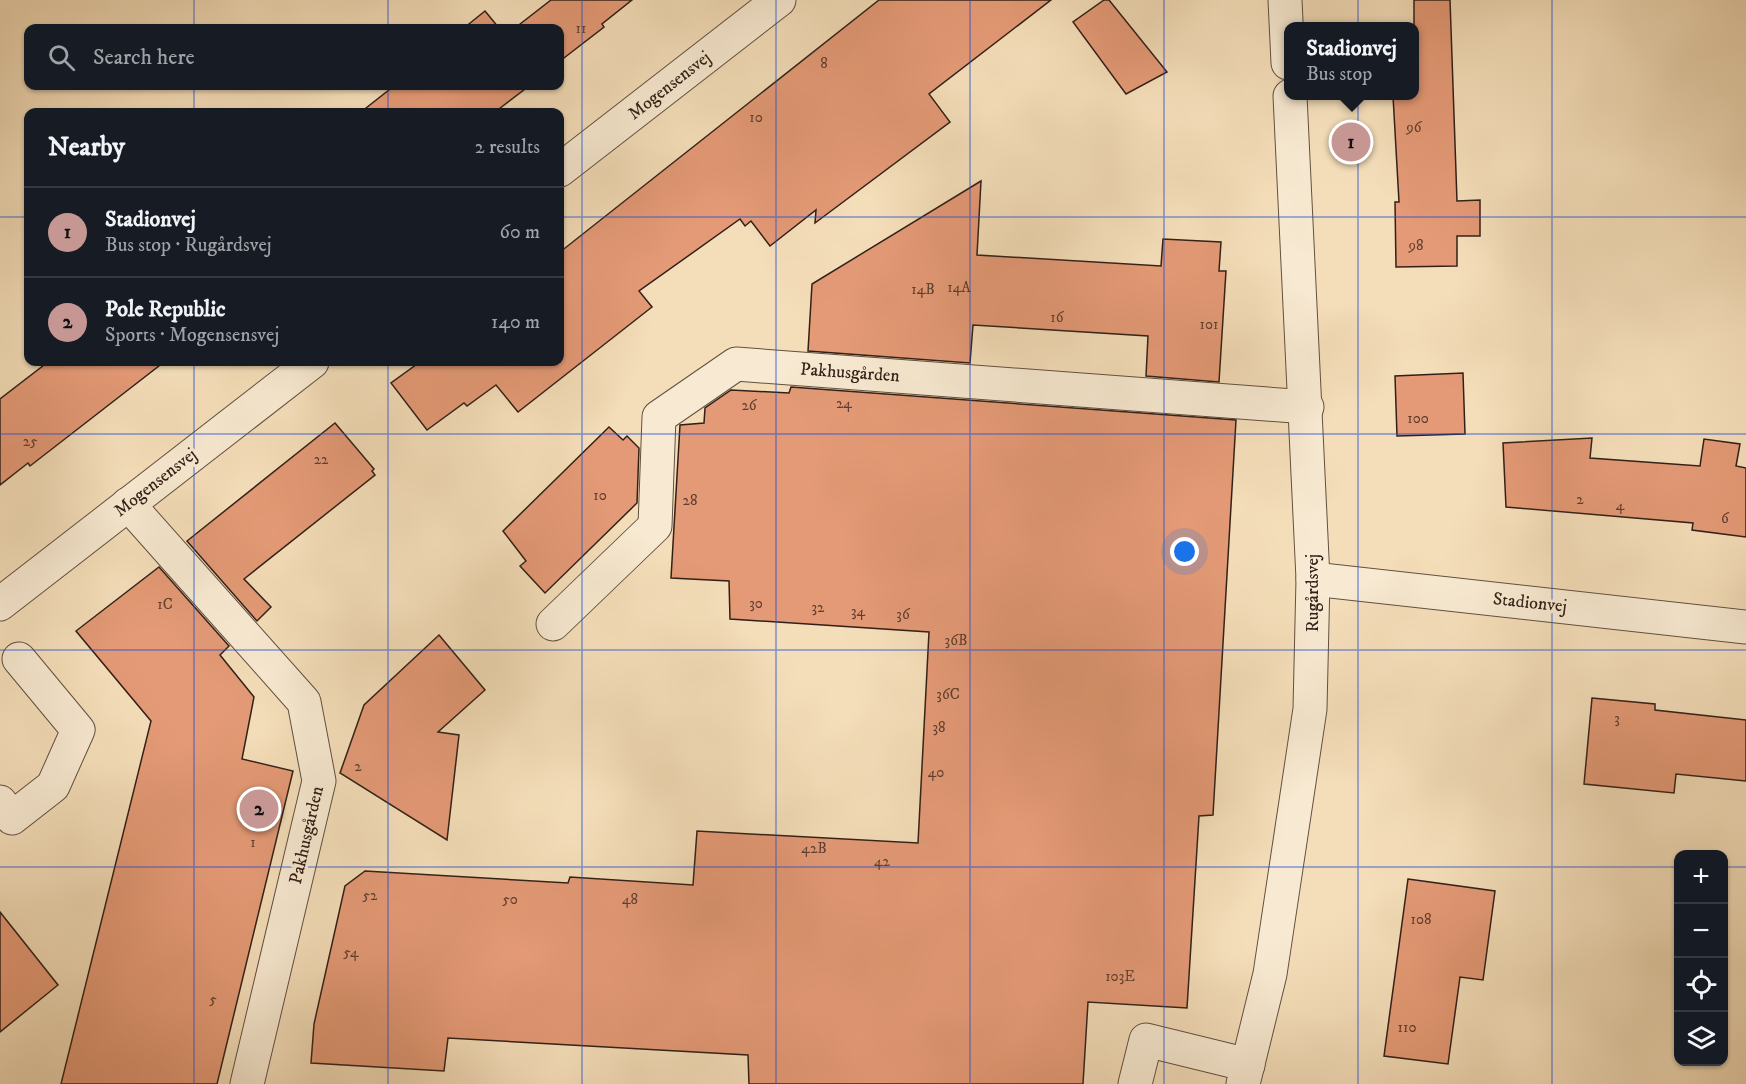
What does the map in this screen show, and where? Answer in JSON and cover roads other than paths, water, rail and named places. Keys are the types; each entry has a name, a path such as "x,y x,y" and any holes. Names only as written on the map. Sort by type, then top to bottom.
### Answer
{"street":[{"name":"Mogensensvej","path":"564,167 779,0"},
{"path":"1285,0 1286,22"},
{"name":"Rugårdsvej","path":"1246,1075 1270,974 1310,709 1313,579 1307,407 1290,100"},
{"name":"Pakhusgården","path":"553,624 655,526 659,417 736,364 1307,407"},
{"name":"Mogensensvej","path":"0,604 307,366"},
{"name":"Pakhusgården","path":"128,504 304,702 319,782 247,1084"},
{"name":"Stadionvej","path":"1313,579 1746,627"},
{"path":"0,802 12,818 53,786 78,730 19,659"},
{"path":"1135,1084 1146,1040 1246,1075"}],"place":[{"name":"Stadionvej","path":"1351,142"},
{"name":"Pole Republic","path":"259,809"}]}
